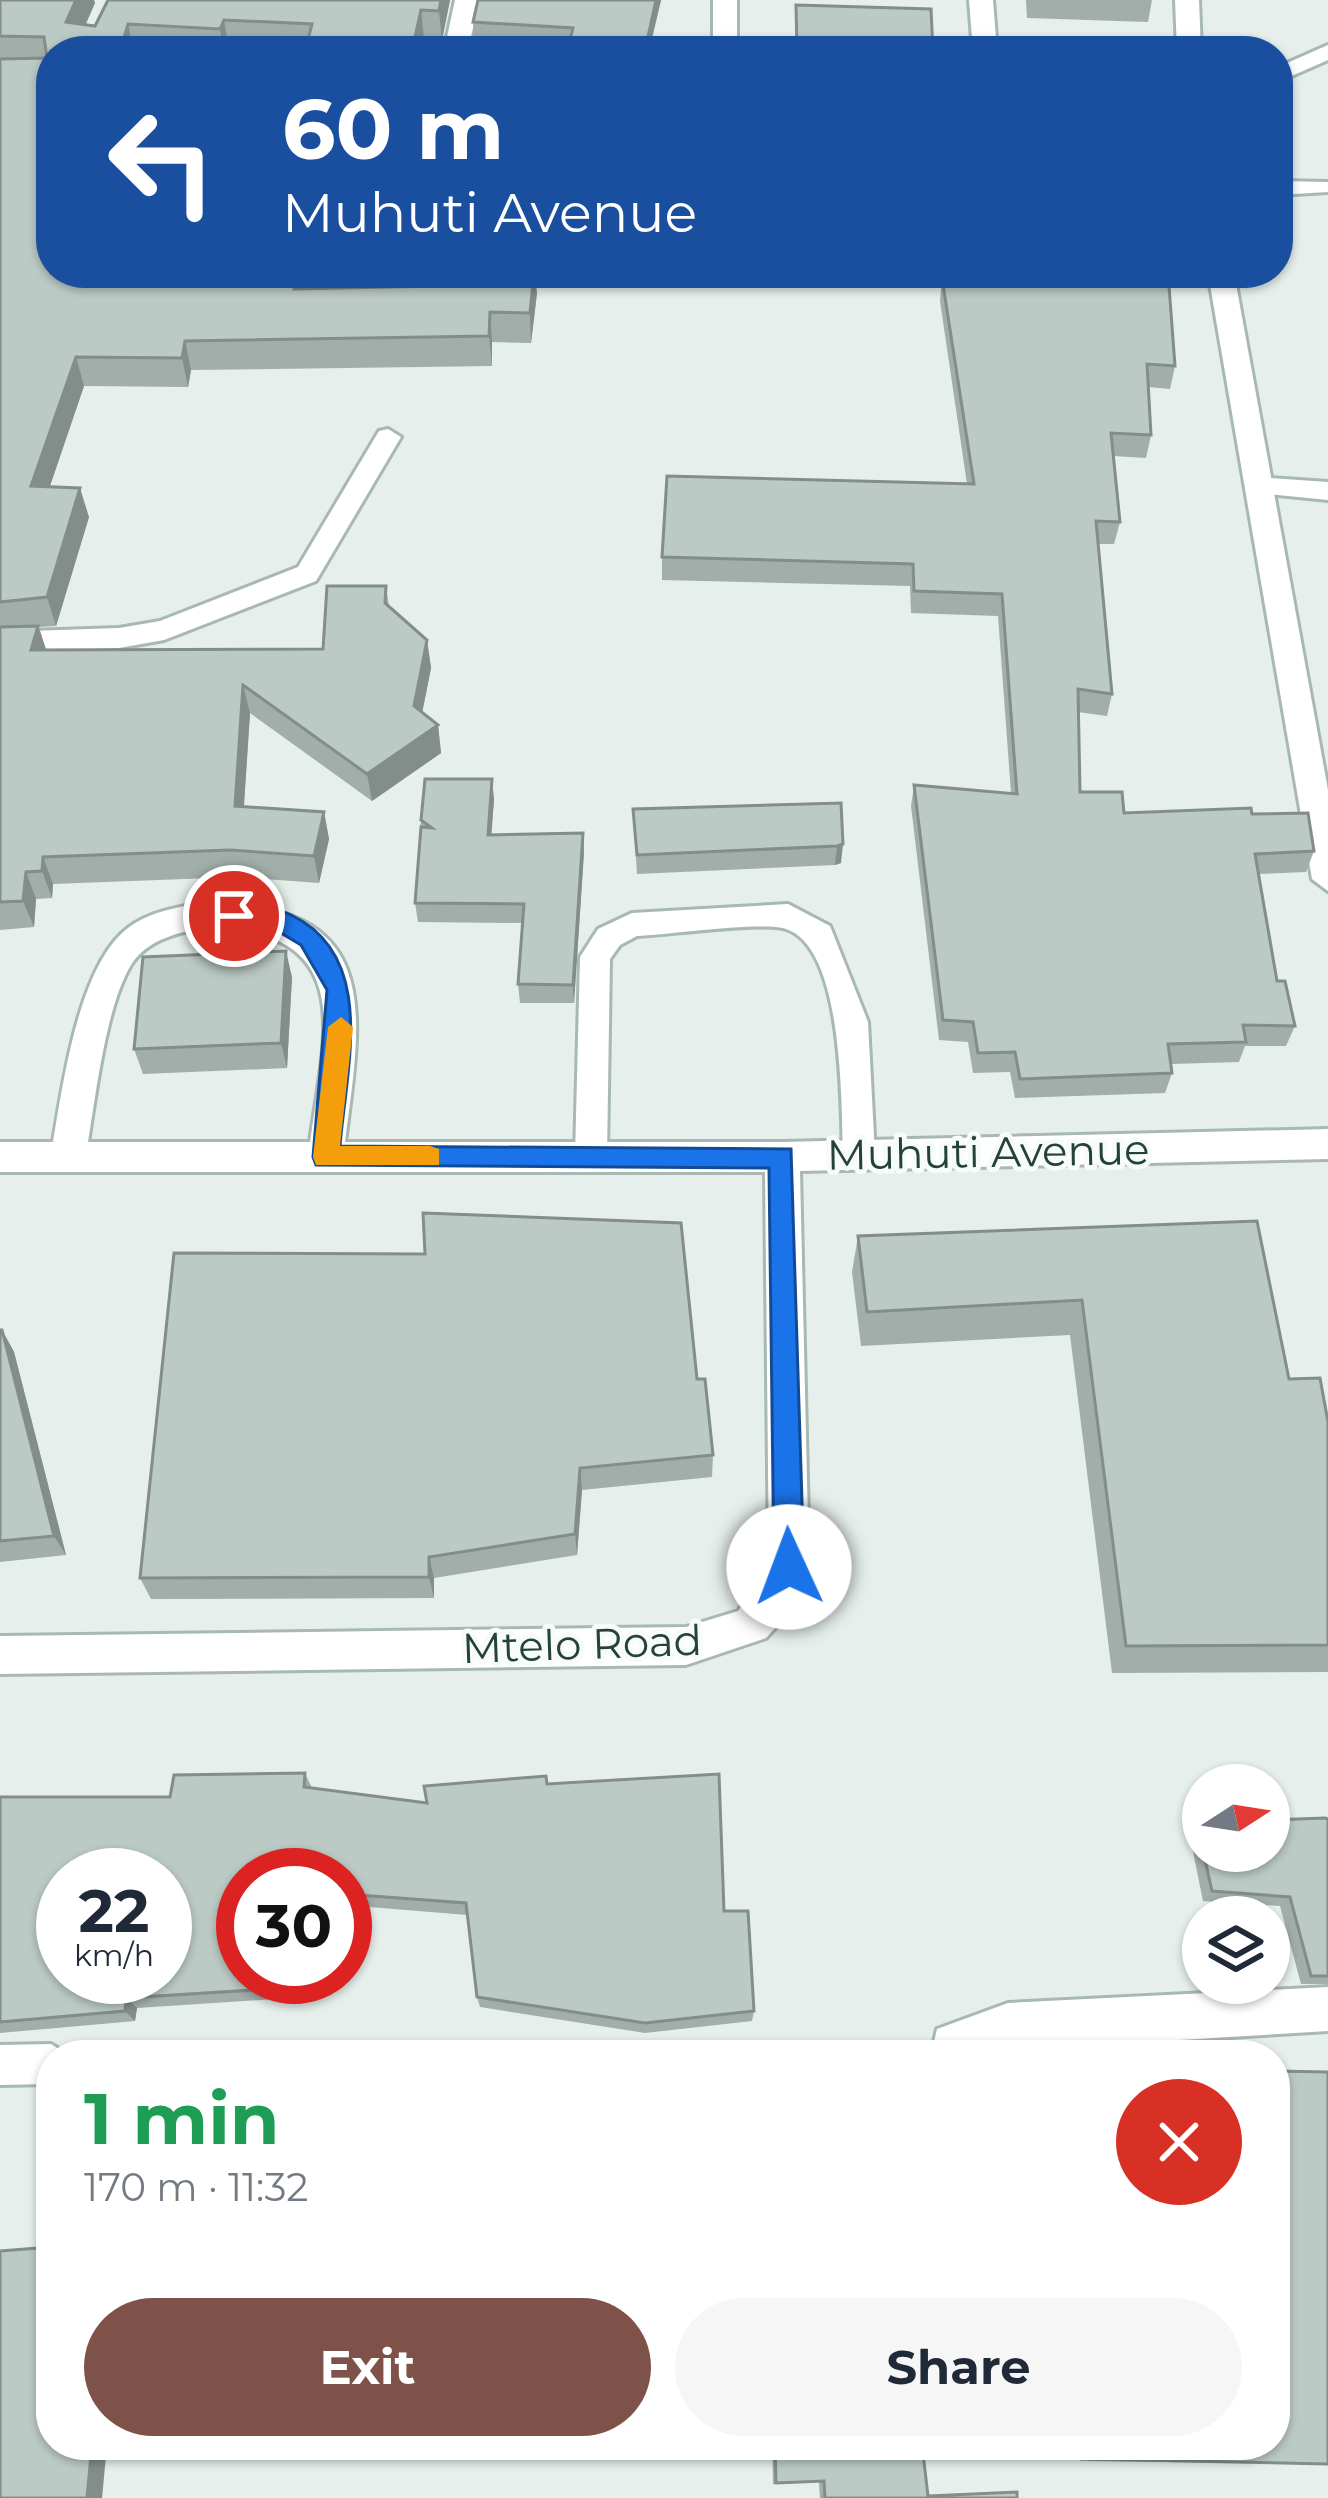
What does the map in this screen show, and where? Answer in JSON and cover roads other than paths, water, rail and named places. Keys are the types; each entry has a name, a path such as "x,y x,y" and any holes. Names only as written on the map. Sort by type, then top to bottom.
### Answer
{"street":[{"path":"459,36 467,0"},
{"path":"725,0 725,36"},
{"path":"981,0 984,36"},
{"path":"1187,0 1188,36"},
{"path":"1224,288 1257,486 1316,750 1328,879"},
{"path":"68,1156 73,1115 121,954 143,934 172,923 234,916 281,921 310,938 340,989 326,1157"},
{"name":"Muhuti Avenue","path":"0,1157 782,1157 1328,1144"},
{"name":"Mtelo Road","path":"0,1655 686,1646 754,1627 770,1608 789,1567 782,1157"},
{"path":"965,2040 1008,2025 1328,2009"}],"lane":[{"path":"1293,69 1328,52"},
{"path":"1293,188 1320,187"},
{"path":"0,641 119,638 164,630 307,574 388,437"},
{"path":"1257,486 1328,491"},
{"path":"591,1157 595,957 609,937 632,925 788,916 819,934 853,1022 859,1155"},
{"path":"0,2065 36,2064"}]}
